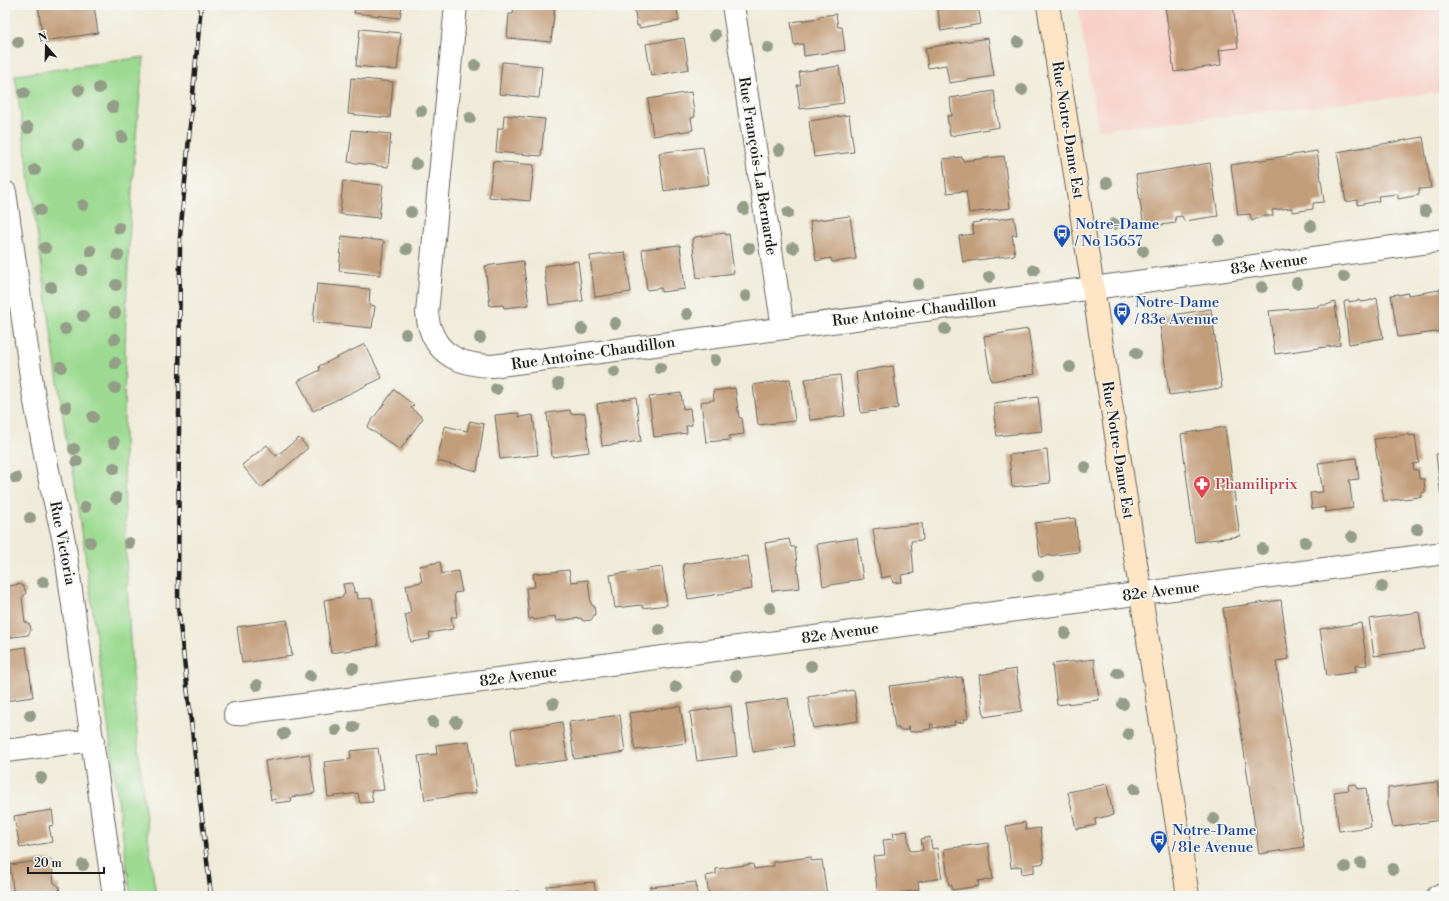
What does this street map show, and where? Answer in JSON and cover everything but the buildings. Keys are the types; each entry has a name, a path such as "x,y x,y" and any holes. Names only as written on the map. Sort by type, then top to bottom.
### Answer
{"main road":[{"name":"Rue Notre-Dame Est","path":"1048,5 1188,896"}],"street":[{"name":"Rue Antoine-Chaudillon","path":"456,5 427,313 430,328 437,343 448,354 461,362 492,366 1093,288"},
{"name":"Rue François-La Bernarde","path":"733,5 783,328"},
{"name":"Rue Victoria","path":"5,192 33,391 64,541 114,896"},
{"name":"83e Avenue","path":"1093,288 1444,240"},
{"name":"82e Avenue","path":"235,714 1444,553"},
{"path":"5,751 93,740"},
{"path":"1438,896 1444,895"}],"shaded area":[{"path":"1078,5 1444,5 1444,92 1098,130"}],"green space":[{"path":"144,57 132,186 126,314 124,387 125,533 128,605 139,751 146,824 156,896 131,896 78,502 67,446 15,75"}],"railway":[{"path":"201,5 180,237 178,607 211,896"}],"place":[{"name":"Notre-Dame / No 15657","path":"1062,248"},
{"name":"Notre-Dame / 83e Avenue","path":"1122,326"},
{"name":"Phamiliprix","path":"1202,499"},
{"name":"Notre-Dame / 81e Avenue","path":"1159,854"}]}
